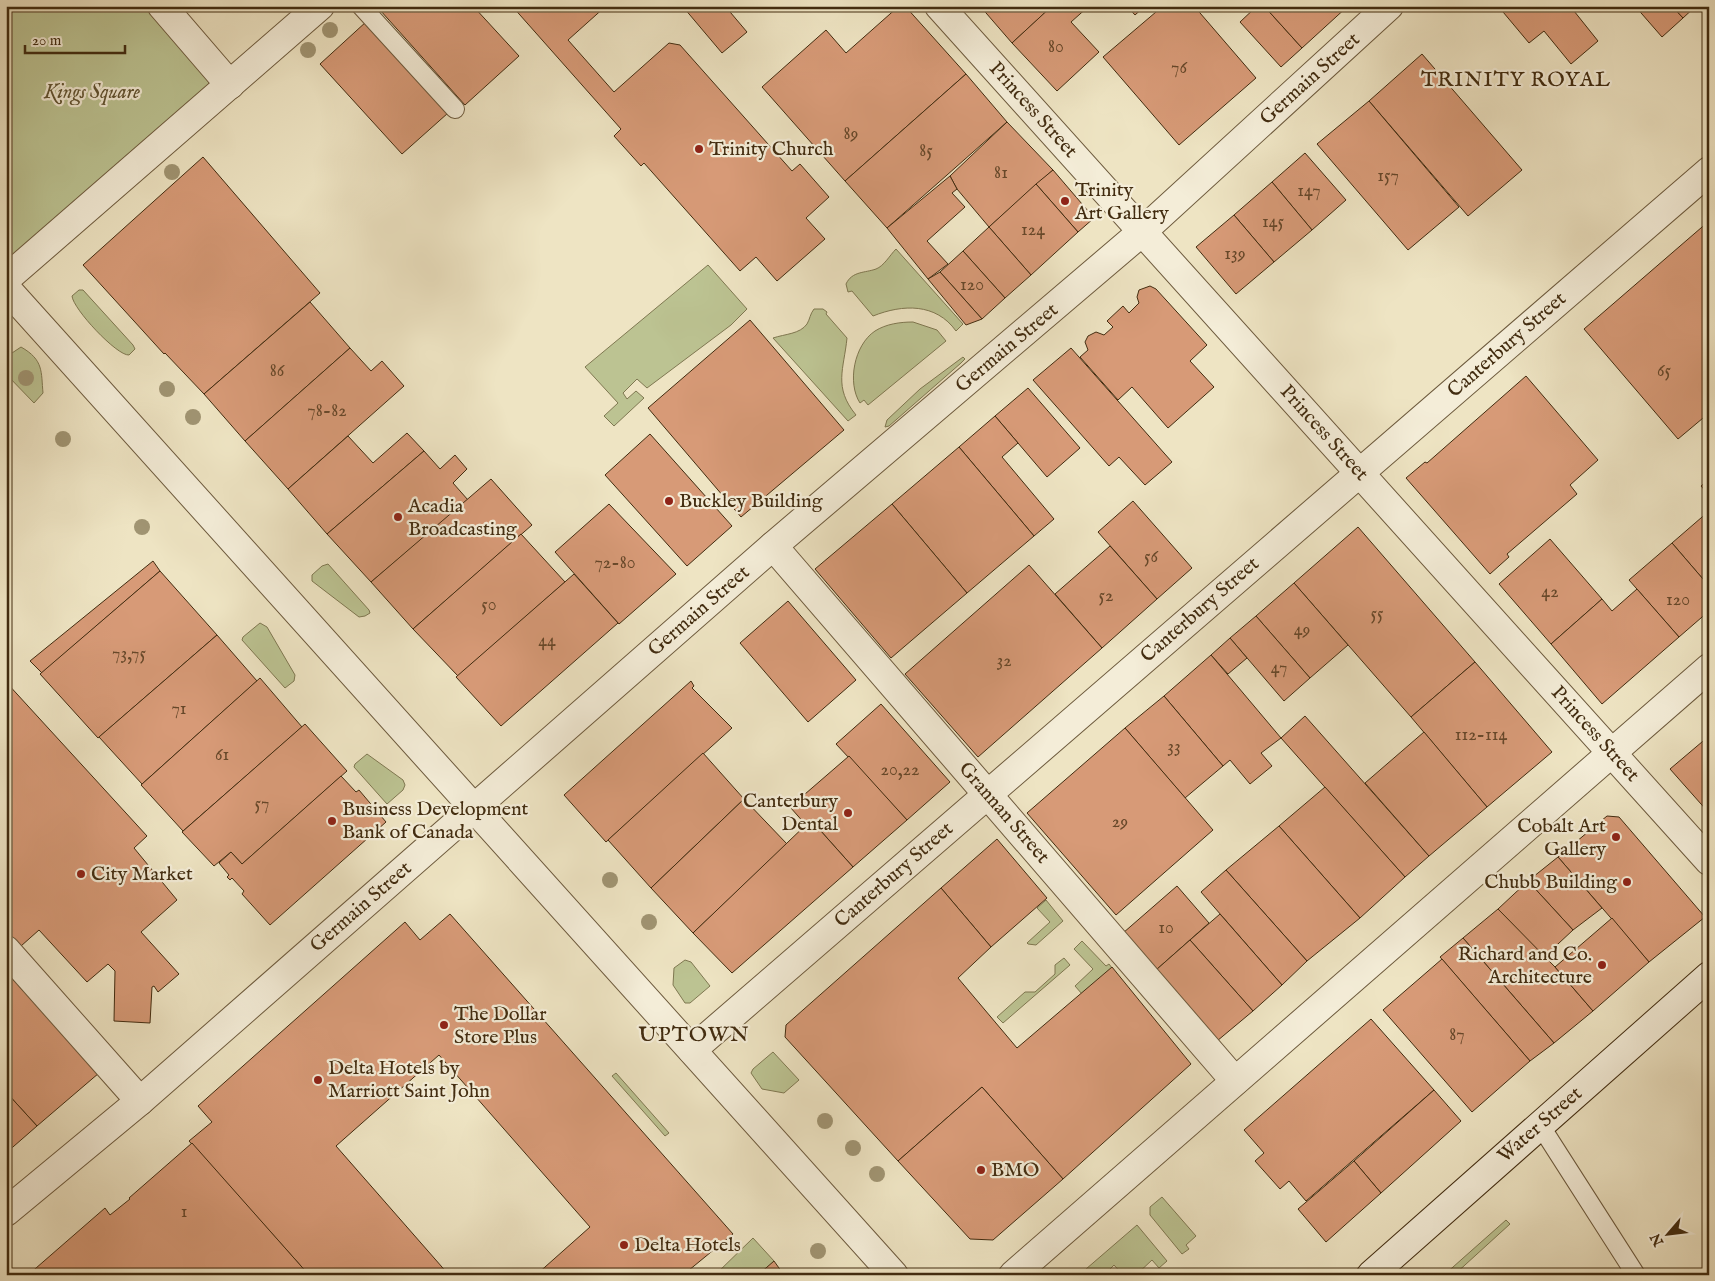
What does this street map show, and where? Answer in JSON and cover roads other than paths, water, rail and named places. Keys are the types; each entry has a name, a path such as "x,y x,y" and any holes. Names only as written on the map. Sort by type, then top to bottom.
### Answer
{"street":[{"path":"162,6 230,85"},
{"path":"6,279 320,6"},
{"name":"Princess Street","path":"938,6 1143,231 1709,861"},
{"name":"Germain Street","path":"6,1212 140,1101 773,546 1143,231 1389,6"},
{"name":"Canterbury Street","path":"692,1050 1709,170"},
{"path":"6,288 894,1275"},
{"name":"Grannan Street","path":"773,546 1235,1081"},
{"path":"1013,1275 1709,668"},
{"path":"6,950 140,1101"},
{"name":"Water Street","path":"1371,1275 1709,976"}],"lane":[{"path":"361,6 455,109"},
{"path":"1540,1125 1636,1275"}],"place":[{"name":"Trinity Church","path":"699,149"},
{"name":"Trinity Art Gallery","path":"1065,201"},
{"name":"Buckley Building","path":"669,501"},
{"name":"Acadia Broadcasting","path":"398,517"},
{"name":"Canterbury Dental","path":"848,813"},
{"name":"Business Development Bank of Canada","path":"332,821"},
{"name":"Cobalt Art Gallery","path":"1616,837"},
{"name":"City Market","path":"81,874"},
{"name":"Chubb Building","path":"1627,882"},
{"name":"Richard and Co. Architecture","path":"1602,965"},
{"name":"The Dollar Store Plus","path":"444,1025"},
{"name":"Delta Hotels by Marriott Saint John","path":"318,1080"},
{"name":"BMO","path":"981,1170"},
{"name":"Delta Hotels","path":"624,1245"}],"district":[{"name":"TRINITY ROYAL","path":"1516,80"},
{"name":"UPTOWN","path":"694,1035"}],"park label":[{"name":"Kings Square","path":"92,92"}]}
